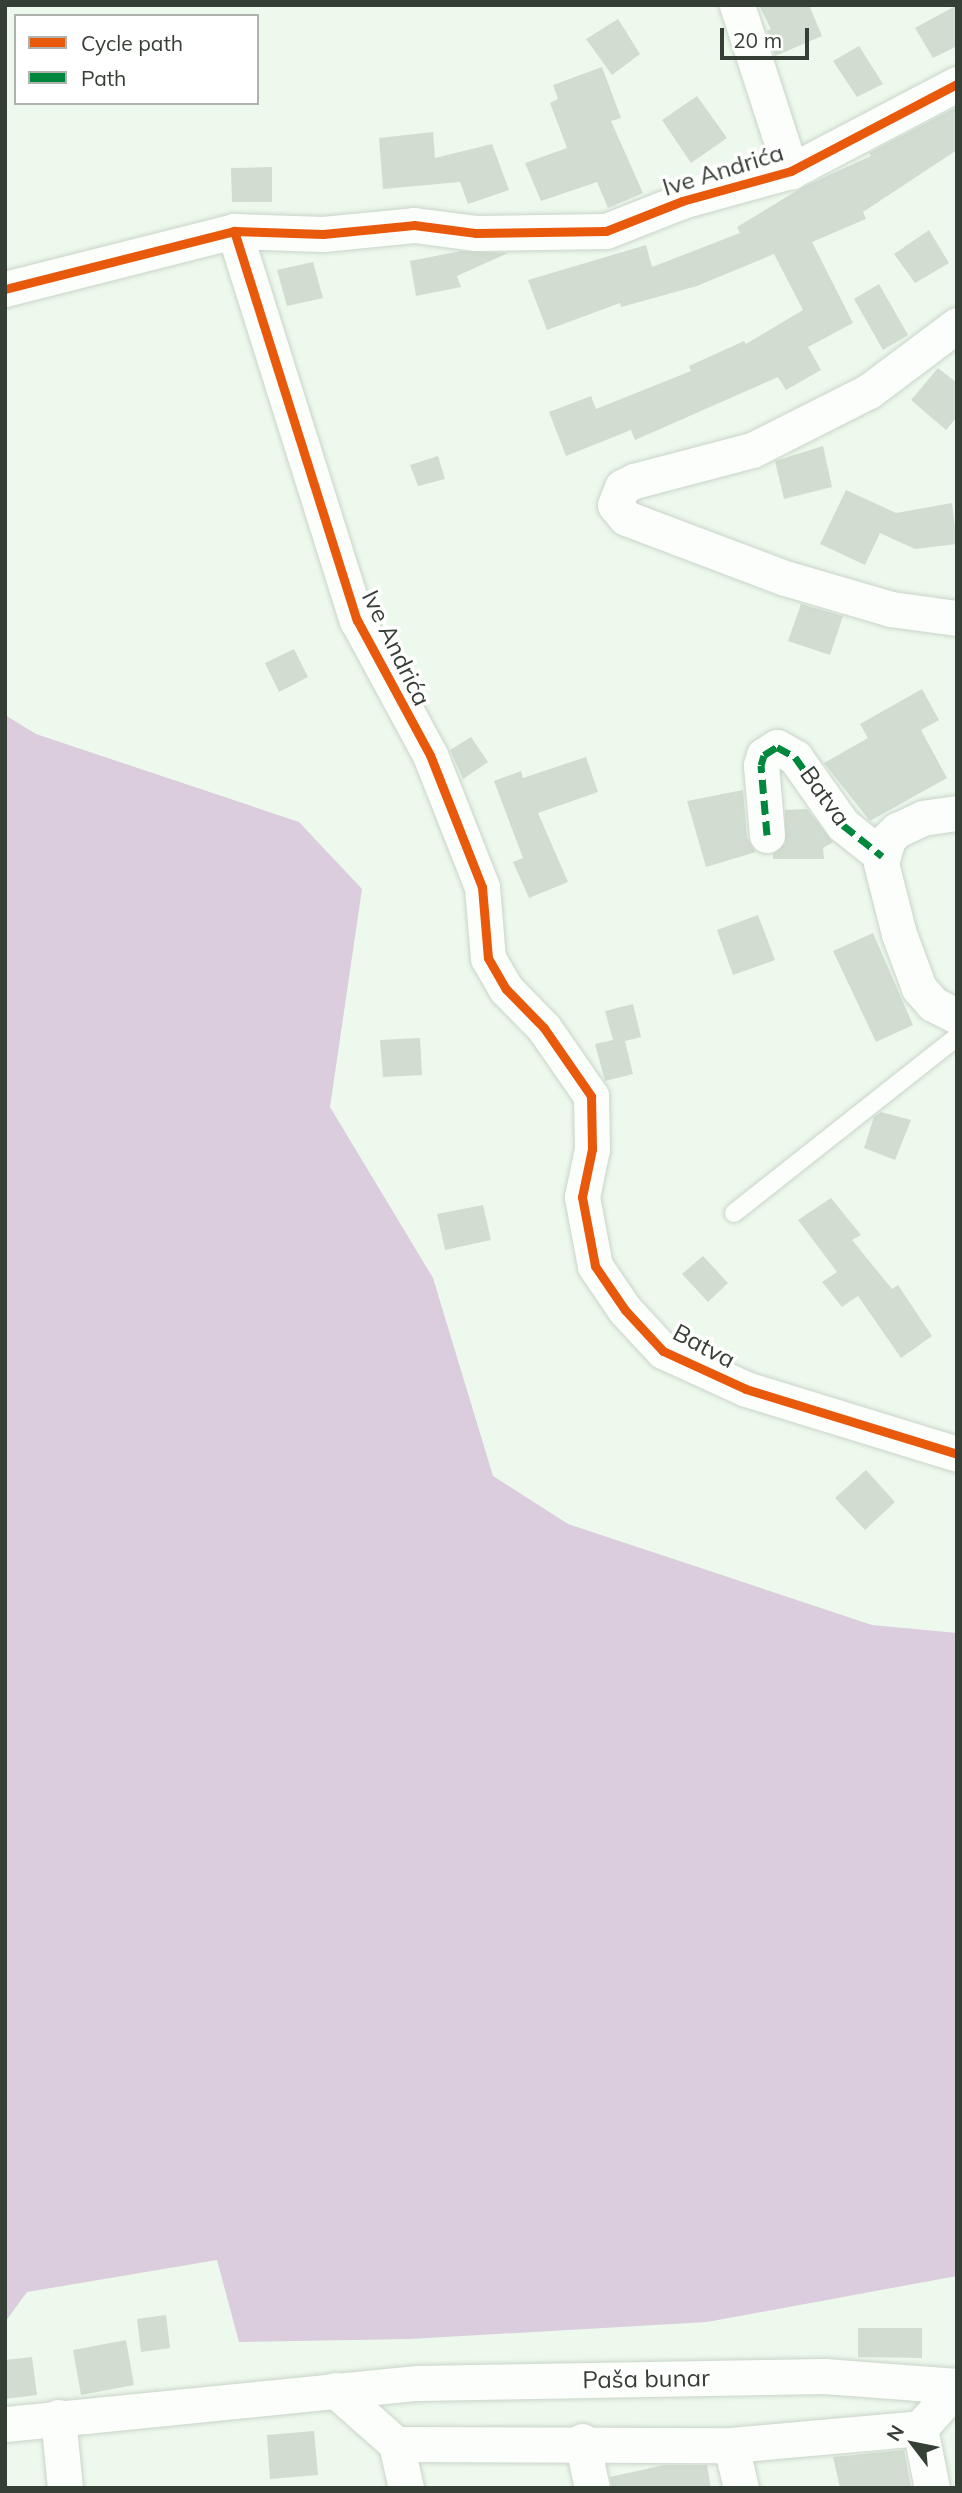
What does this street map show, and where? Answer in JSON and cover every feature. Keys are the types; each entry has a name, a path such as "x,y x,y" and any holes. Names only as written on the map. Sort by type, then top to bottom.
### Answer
{"street":[{"name":"Ive Andrića","path":"737,5 791,171"},
{"name":"Ive Andrića","path":"5,289 234,231 323,234 414,225 476,233 606,231 682,201 791,171 957,83"},
{"name":"Ive Andrića","path":"234,231 357,620 430,755 482,887 488,958 506,989 565,1057"},
{"path":"957,325 869,391 752,450 634,481 622,487 615,505 626,518 785,578 891,609 957,618"},
{"name":"Batva","path":"767,835 761,765 764,755 777,747 795,757 843,825 881,856"},
{"path":"957,813 923,818 897,830 881,856 881,873 914,977 925,997 957,1016"},
{"name":"Batva","path":"565,1057 591,1096 592,1149 582,1197 595,1266 625,1310 663,1351 746,1389 957,1454"},
{"name":"Paša bunar","path":"5,2424 417,2384 824,2376 957,2387"},
{"name":"Paša bunar","path":"920,2428 957,2387"},
{"path":"335,2390 396,2444 405,2488"},
{"path":"58,2417 65,2488"},
{"path":"396,2444 582,2441 730,2445 920,2428 932,2488"},
{"path":"582,2441 592,2488"},
{"path":"730,2445 741,2488"}],"lane":[{"path":"734,1213 957,1037"}],"shaded area":[{"path":"5,715 36,734 299,822 362,889 330,1107 433,1278 493,1476 568,1524 872,1625 957,1633 957,2276 707,2322 410,2339 239,2342 217,2260 27,2292 5,2322"}],"building":[{"path":"759,5 809,5 822,36 775,56 767,31 771,29"},
{"path":"957,5 957,46 933,58 915,28"},
{"path":"618,19 640,54 612,75 586,39"},
{"path":"859,46 883,84 857,97 833,61"},
{"path":"602,67 621,118 611,121 643,193 608,208 597,182 541,201 525,163 567,148 550,103 558,99 553,85"},
{"path":"697,96 727,138 691,163 662,120"},
{"path":"957,107 957,150 863,212 866,219 812,242 853,323 808,347 821,370 786,390 778,377 635,440 631,430 566,456 549,412 591,396 596,409 691,371 689,366 744,341 746,344 803,310 774,254 697,286 621,307 620,303 547,330 528,280 646,245 652,267 740,233 737,227 803,187 871,156 869,153"},
{"path":"433,132 435,158 492,144 509,190 468,204 460,182 383,189 379,138"},
{"path":"272,167 272,202 232,202 231,168"},
{"path":"929,230 949,263 915,283 894,254"},
{"path":"461,251 508,253 457,276 461,287 416,296 410,261"},
{"path":"313,262 323,298 287,306 277,270"},
{"path":"879,284 908,335 883,350 854,299"},
{"path":"938,368 957,383 957,417 946,430 911,400"},
{"path":"823,446 832,487 784,499 775,461"},
{"path":"438,456 445,479 418,486 410,465"},
{"path":"846,490 896,513 952,503 957,544 915,549 880,533 865,565 820,544"},
{"path":"801,604 843,616 830,655 788,641"},
{"path":"294,649 308,677 279,692 265,663"},
{"path":"922,689 939,720 921,730 947,778 870,821 824,763 868,738 860,724"},
{"path":"471,737 488,762 463,779 450,750"},
{"path":"586,757 598,792 538,813 568,882 529,898 513,862 523,858 494,781 521,771 523,778"},
{"path":"743,790 747,837 756,852 706,867 687,801"},
{"path":"807,809 833,842 823,848 824,859 773,859 773,854 785,843 785,810"},
{"path":"758,915 775,960 733,975 717,930"},
{"path":"873,933 913,1025 876,1042 833,951"},
{"path":"633,1004 641,1037 625,1041 633,1074 605,1081 595,1044 613,1040 605,1011"},
{"path":"420,1038 422,1075 383,1077 380,1040"},
{"path":"881,1112 911,1120 895,1160 864,1148 874,1117"},
{"path":"831,1198 861,1235 852,1240 892,1289 898,1285 932,1336 901,1358 858,1296 842,1307 822,1282 837,1272 798,1220"},
{"path":"483,1205 491,1240 445,1250 437,1214"},
{"path":"703,1256 728,1283 708,1302 682,1274"},
{"path":"866,1470 895,1502 865,1530 835,1498"},
{"path":"166,2315 170,2348 141,2352 137,2319"},
{"path":"858,2328 922,2328 922,2358 858,2357"},
{"path":"126,2340 134,2385 81,2395 73,2350"},
{"path":"32,2357 37,2395 5,2399 5,2360"},
{"path":"314,2431 318,2475 270,2479 267,2435"},
{"path":"904,2450 911,2488 840,2488 833,2457"},
{"path":"664,2465 707,2465 711,2488 612,2488 610,2477"}],"marked path":[{"path":"767,835 761,765 764,755 777,747 795,757 843,825 882,856"}],"cycle path":[{"path":"5,289 234,231 323,234 414,225 476,233 606,231 682,201 791,171 957,84"},
{"path":"234,231 357,620 430,755 482,887 488,958 506,989 544,1028 591,1096 592,1149 582,1197 595,1266 625,1310 663,1351 746,1389 957,1454"}]}
